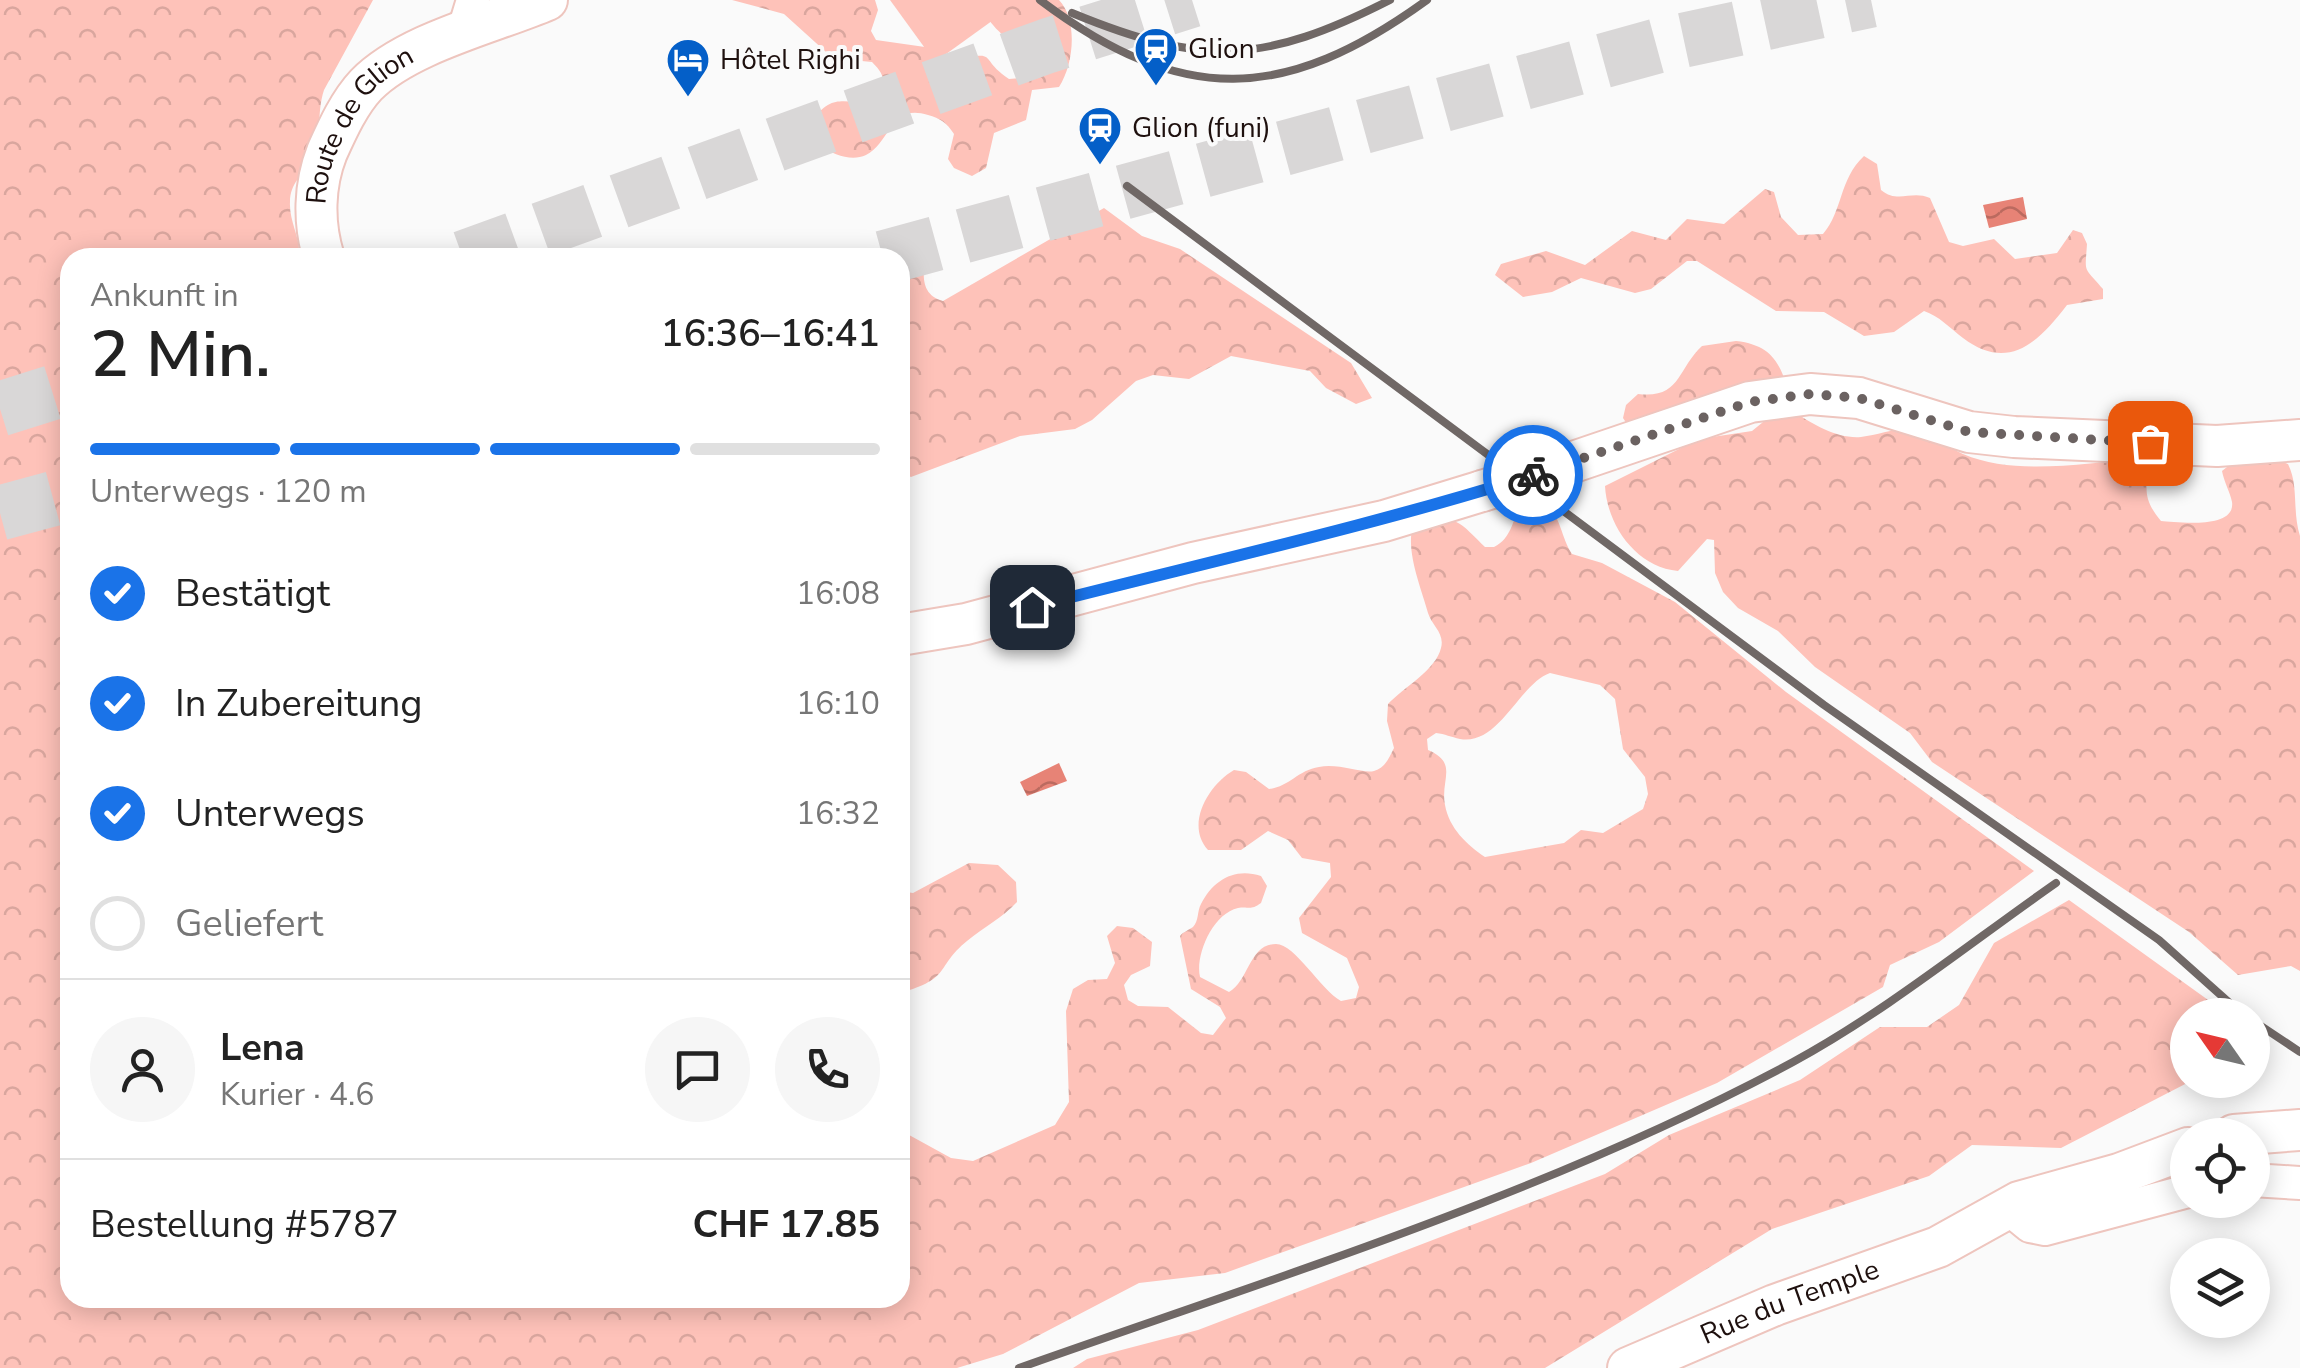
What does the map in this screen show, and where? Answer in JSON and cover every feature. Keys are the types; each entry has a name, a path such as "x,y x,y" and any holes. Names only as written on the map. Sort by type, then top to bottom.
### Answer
{"street":[{"name":"Route de Glion","path":"322,248 316,206 319,171 338,128 366,86 468,17 547,0"},
{"path":"910,633 966,624 1193,563 1384,521 1750,402 1810,394 1859,398 1969,432 2014,437 2217,446 2300,440"},
{"path":"2270,1132 2300,1130"},
{"path":"2008,1208 2170,1154"},
{"path":"2270,1182 2300,1184"},
{"path":"2008,1208 2030,1226 2046,1229 2170,1196"},
{"name":"Rue du Temple","path":"1628,1368 1775,1305 1956,1240 2008,1208"}],"green space":[{"path":"0,0 373,0 324,90 315,151 292,190 290,209 298,248 60,248 60,1308 910,1308 910,1135 951,1158 973,1161 1055,1125 1069,1102 1066,1011 1073,989 1088,980 1107,979 1115,963 1107,936 1117,926 1133,928 1152,942 1150,966 1131,975 1124,985 1128,1000 1138,1006 1168,1007 1201,1033 1213,1035 1226,1018 1220,1007 1191,989 1180,936 1195,925 1201,904 1218,882 1242,873 1261,876 1267,886 1261,903 1229,912 1213,927 1200,958 1200,977 1229,992 1260,950 1276,944 1291,951 1341,1001 1356,998 1359,987 1347,958 1302,933 1299,918 1331,877 1330,863 1302,858 1288,840 1268,831 1241,850 1208,850 1201,840 1199,818 1208,795 1234,770 1246,772 1269,789 1319,767 1369,772 1386,762 1394,748 1387,721 1388,704 1433,664 1442,643 1428,613 1415,568 1411,544 1414,523 1454,521 1485,547 1494,547 1506,537 1527,500 1547,507 1572,554 1602,563 1675,602 1786,692 2034,871 1939,942 1890,965 1883,987 1717,1083 1531,1163 1225,1273 1139,1283 1003,1354 957,1368 0,1368","holes":["1550,673 1600,685 1615,699 1623,749 1645,777 1648,794 1643,809 1603,833 1581,830 1564,843 1485,857 1465,841 1450,821 1445,805 1446,767 1428,750 1427,739 1436,733 1460,739 1474,739 1486,733 1528,689"]},
{"path":"732,0 875,0 878,10 871,31 876,40 925,47 949,62 983,56 1009,79 1020,78 1029,70 1018,50 990,21 982,0 1059,0 1069,19 1071,55 1059,87 1032,90 1026,120 994,133 986,168 972,176 954,168 948,159 954,134 949,127 936,118 915,113 898,119 866,155 849,157 820,147 811,123 828,105 882,94 879,70 872,62 841,59 826,52 784,14"},
{"path":"890,0 983,0 996,18 935,62"},
{"path":"1864,156 1877,164 1881,190 1887,194 1930,198 1949,242 1963,246 1994,239 2015,259 2057,253 2073,230 2082,233 2087,244 2087,269 2103,289 2103,299 2067,305 2033,341 2008,353 1994,353 1979,348 1924,311 1894,332 1864,336 1824,312 1776,311 1697,261 1687,261 1651,289 1635,293 1581,278 1552,292 1523,297 1495,275 1501,264 1546,251 1585,265 1632,231 1666,240 1687,219 1724,224 1765,189 1774,192 1781,217 1798,235 1823,234 1850,175"},
{"path":"1104,208 1142,236 1180,249 1351,363 1372,398 1356,404 1326,388 1310,371 1231,356 1189,379 1153,375 1136,381 1092,420 1075,429 1020,436 911,477 910,248 904,248 913,237 924,239 928,291 943,301"},
{"path":"1736,341 1772,356 1796,413 1835,433 1861,437 1914,429 1963,454 2006,465 2052,466 2141,459 2149,470 2149,503 2161,521 2191,523 2225,517 2232,502 2222,471 2237,461 2262,457 2288,464 2300,536 2300,971 2291,966 2238,975 2189,932 1932,762 1910,733 1815,667 1778,631 1738,608 1723,592 1715,573 1714,540 1707,539 1678,571 1649,562 1626,542 1611,515 1605,486 1699,439 1752,431 1768,418 1629,427 1623,418 1626,405 1638,394 1663,392 1671,387 1702,346"},
{"path":"969,863 998,865 1016,882 1017,902 957,950 936,977 910,990 910,893"},
{"path":"2069,900 2205,998 2170,998 2170,1092 2061,1148 1972,1145 1929,1176 1772,1229 1545,1368 1073,1368 1087,1359 1198,1330 1605,1174 1669,1135 1800,1080 1880,1027 1927,1027 1959,1005 1994,943"}],"water":[{"path":"2023,197 2027,219 1989,228 1983,205"},
{"path":"1059,763 1067,781 1027,796 1020,782"}],"tunnel":[{"path":"491,248 1047,46 1192,0"},
{"path":"910,251 1657,46 1871,0"},
{"path":"0,409 60,390"},
{"path":"0,513 60,497"}],"railway":[{"path":"1040,0 1092,35 1140,60 1187,74 1234,79 1280,73 1327,59 1427,0"},
{"path":"1072,13 1159,43 1233,51 1306,37 1390,0"},
{"path":"1127,186 1824,705 2159,940 2224,998"},
{"path":"1019,1368 1412,1230 1606,1152 1700,1109 1793,1062 1861,1021 2056,883"},
{"path":"2270,1032 2300,1052"}],"way so far":[{"path":"1533,475 1750,402 1810,394 1859,398 1969,432 2150,443"}],"place":[{"name":"Glion","path":"1156,87"},
{"name":"Hôtel Righi","path":"688,98"},
{"name":"Glion (funi)","path":"1100,166"}],"route":[{"path":"1032,607 1193,563 1384,521 1533,475"}]}
